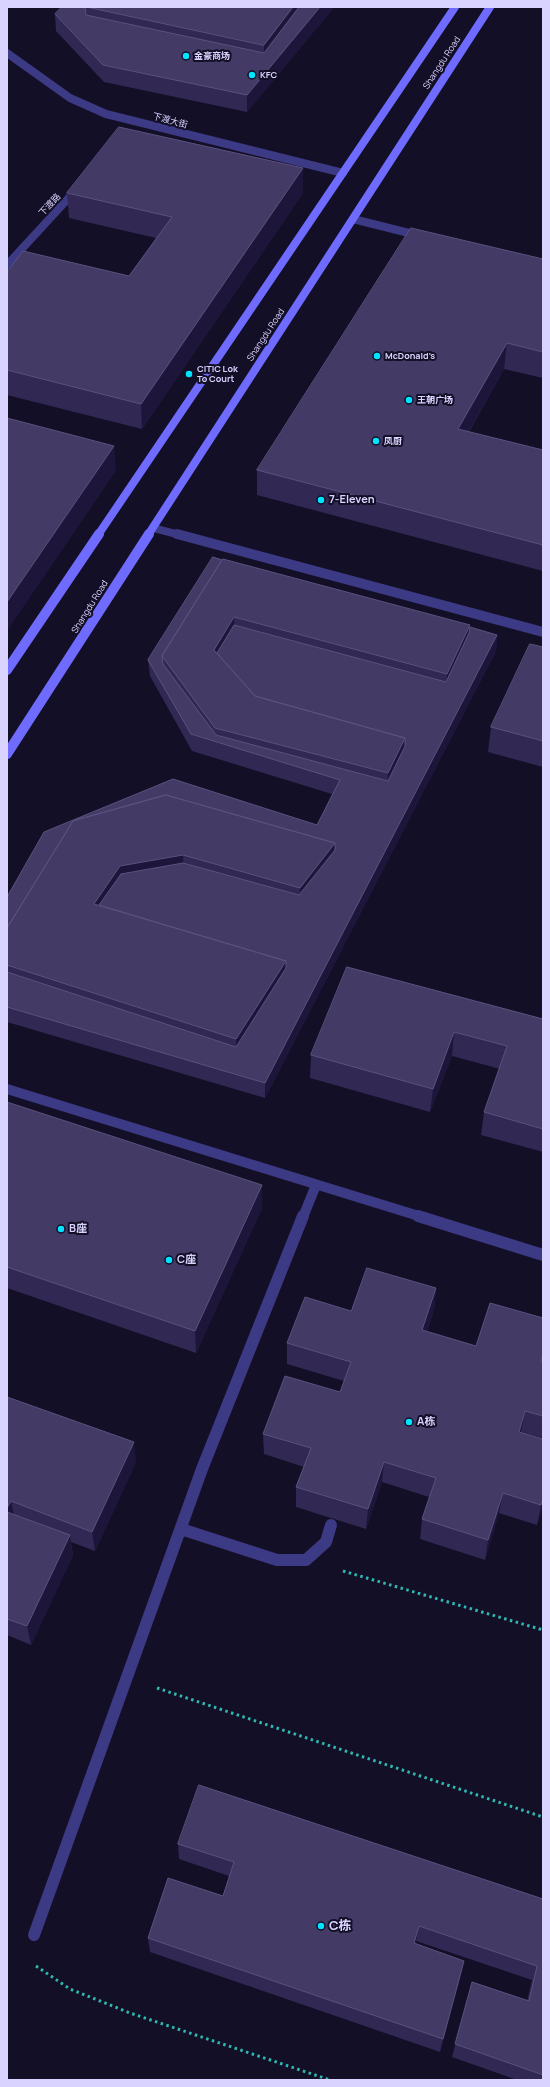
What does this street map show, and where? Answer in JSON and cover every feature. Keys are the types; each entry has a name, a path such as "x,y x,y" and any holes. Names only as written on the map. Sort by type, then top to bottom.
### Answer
{"main road":[{"name":"Shangdu Road","path":"7,670 455,7"},
{"name":"Shangdu Road","path":"7,754 490,7"}],"street":[{"name":"下渡大街","path":"7,53 70,98 136,125 343,173"},
{"name":"下渡路","path":"7,265 81,185"},
{"path":"353,219 429,238"},
{"path":"153,528 543,632"},
{"path":"7,1089 543,1254"},
{"path":"34,1934 128,1678 202,1469 316,1185"},
{"path":"181,1530 277,1560 306,1560 326,1542 331,1525"}],"path":[{"path":"306,1560 543,1630"},
{"path":"128,1678 543,1817"},
{"path":"34,1934 34,1964 70,1989 130,2013 330,2080"}],"building":[{"path":"62,7 85,7 86,15 264,53 299,7 320,7 247,95 103,65 55,14"},
{"path":"87,7 293,7 264,45"},
{"path":"119,127 303,168 141,404 7,370 7,272 23,251 129,276 172,217 67,193"},
{"path":"411,228 543,259 543,352 507,343 458,429 543,450 543,545 257,470"},
{"path":"7,418 114,446 7,602"},
{"path":"213,557 222,560 162,656 163,664 216,735 388,781 405,746 405,738 255,696 217,653 234,625 446,682 469,633 470,627 497,635 265,1083 7,1007 7,972 236,1047 286,968 286,961 99,905 121,874 183,863 299,895 335,850 335,843 166,795 73,821 7,928 7,897 44,832 173,779 317,825 340,780 191,734 148,660"},
{"path":"223,559 470,625 447,674 234,617 214,650 255,696 405,738 388,773 215,728 162,656"},
{"path":"530,644 543,647 543,741 491,727"},
{"path":"166,795 335,843 300,888 183,855 120,866 94,904 286,961 236,1039 7,965 7,928 73,821"},
{"path":"347,967 543,1019 543,1129 484,1112 507,1046 454,1032 433,1089 311,1055"},
{"path":"7,1102 262,1185 195,1331 7,1267"},
{"name":"A栋","path":"367,1268 436,1288 422,1330 476,1346 490,1303 543,1318 543,1354 541,1362 543,1362 543,1416 525,1411 519,1432 543,1439 543,1499 541,1505 503,1493 488,1540 422,1519 436,1478 384,1462 368,1509 296,1487 311,1448 263,1434 285,1376 340,1392 351,1362 287,1343 305,1297 351,1311"},
{"path":"7,1397 134,1442 92,1532 11,1501 7,1508"},
{"path":"7,1512 70,1535 27,1626 7,1619"},
{"name":"C栋","path":"199,1785 543,1899 543,2075 455,2044 472,1982 529,2001 537,1966 419,1926 414,1943 464,1961 443,2039 148,1938 168,1878 223,1896 234,1862 178,1844"}],"place":[{"name":"金豪商场","path":"186,56"},
{"name":"KFC","path":"252,75"},
{"name":"McDonald's","path":"377,356"},
{"name":"CITIC Lok To Court","path":"189,374"},
{"name":"王朝广场","path":"409,400"},
{"name":"凤厨","path":"376,441"},
{"name":"7-Eleven","path":"321,500"},
{"name":"B座","path":"61,1229"},
{"name":"C座","path":"169,1260"},
{"name":"A栋","path":"409,1422"},
{"name":"C栋","path":"321,1926"}]}
